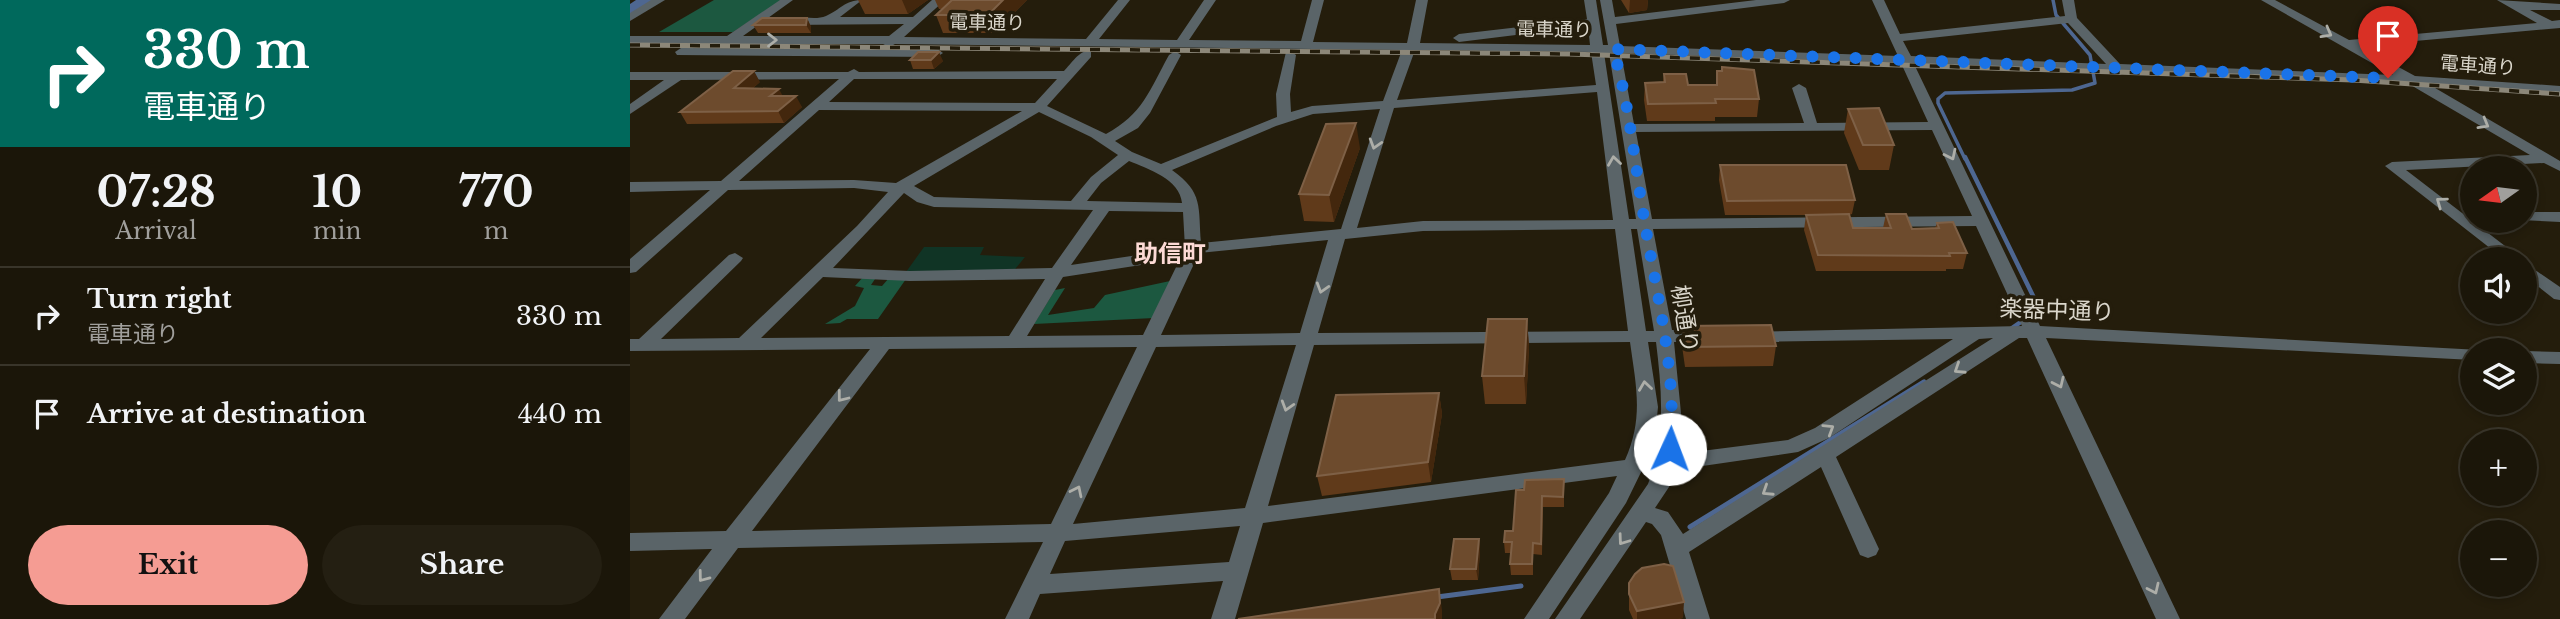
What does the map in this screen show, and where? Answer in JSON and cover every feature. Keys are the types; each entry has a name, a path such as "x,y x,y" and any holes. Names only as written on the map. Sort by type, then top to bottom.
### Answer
{"street":[{"path":"630,18 659,0"},
{"path":"630,110 787,0"},
{"path":"828,20 856,0"},
{"path":"630,268 939,0"},
{"path":"744,345 901,187 1039,107 1068,75 1124,0"},
{"path":"1106,141 1133,125 1145,110 1178,49 1210,0"},
{"path":"1306,45 1318,0"},
{"path":"1223,619 1306,340 1410,49 1422,0"},
{"name":"柳通り","path":"1567,619 1643,512 1668,463 1671,387 1629,128 1607,54 1601,21 1590,0"},
{"name":"柳通り","path":"1601,21 1606,0"},
{"path":"1410,49 1601,21 1784,0"},
{"path":"1878,0 1983,221 2027,325 2168,619"},
{"path":"2068,0 2071,19 2122,73"},
{"path":"2267,0 2556,162"},
{"path":"2507,3 2556,26"},
{"path":"2507,3 2560,7"},
{"path":"1895,38 2071,19"},
{"path":"758,21 916,20"},
{"path":"2348,44 2556,26"},
{"name":"電車通り","path":"630,40 892,40 1088,49"},
{"name":"電車通り","path":"630,51 877,52 1306,45 2122,73 2410,79 2558,98"},
{"name":"電車通り","path":"1178,49 1290,55 1410,49"},
{"name":"柳通り","path":"1536,619 1612,506 1646,437 1648,407 1604,88 1607,54"},
{"path":"1284,119 1283,93 1290,55"},
{"name":"電車通り","path":"2122,73 2558,98"},
{"path":"630,76 1068,75"},
{"path":"1161,169 1312,110 1604,88"},
{"path":"1799,88 1812,127"},
{"path":"816,106 1039,107 1106,141 1127,155 1161,169 1183,185 1189,195 1192,251 1017,619"},
{"path":"1629,128 1937,126"},
{"path":"1076,205 1096,180 1127,155"},
{"path":"2538,162 2556,162"},
{"path":"2460,164 2392,166 2460,213"},
{"path":"630,187 854,184 901,187 922,199 934,202 1190,208"},
{"path":"1015,341 1059,270 1105,205"},
{"path":"2538,217 2560,217"},
{"path":"818,272 910,276 1047,274 1192,251 1423,226 1983,221"},
{"path":"2485,233 2501,247"},
{"path":"637,345 735,258"},
{"path":"2537,273 2560,278"},
{"path":"2537,277 2560,295"},
{"path":"1678,548 2027,325"},
{"name":"楽器中通り","path":"637,345 1975,333 2027,325 2460,353"},
{"path":"1668,463 1791,447 1801,443 1822,433 1975,333"},
{"path":"671,619 884,343"},
{"path":"2537,357 2560,358"},
{"path":"1825,454 1868,549"},
{"path":"630,542 1056,534 1254,516 1634,466"},
{"path":"1643,512 1665,522 1678,548 1698,619"},
{"path":"1033,585 1238,572"}],"green space":[{"path":"714,0 782,0 733,32 659,32"},
{"path":"924,247 984,247 980,255 1025,257 1012,273 906,272"},
{"path":"864,276 875,279 871,285 882,286 889,278 906,279 878,319 847,319 840,323 825,324 855,306 864,288 855,286"},
{"path":"1170,281 1154,318 1034,324 1055,290 1065,288 1048,315 1094,308 1105,295"}],"building":[{"path":"952,0 1003,0 988,15 936,15"},
{"path":"762,18 807,18 806,25 753,25"},
{"path":"918,52 939,52 931,60 910,60"},
{"path":"1722,67 1754,70 1759,99 1648,104 1645,83 1665,82 1664,74 1686,74 1688,85 1717,85 1717,71 1722,71"},
{"path":"733,71 754,71 734,88 779,89 770,96 796,96 778,111 680,112"},
{"path":"1879,108 1894,145 1863,145 1848,109"},
{"path":"1356,123 1329,195 1299,194 1326,124"},
{"path":"1720,165 1846,165 1855,200 1727,201"},
{"path":"1849,214 1853,228 1891,228 1886,214 1906,214 1912,229 1939,228 1937,223 1953,222 1967,253 1949,253 1950,256 1818,255 1806,215"},
{"path":"1488,319 1527,319 1524,376 1482,376"},
{"path":"1771,325 1776,346 1686,347 1683,326"},
{"path":"1439,393 1428,462 1317,476 1336,395"},
{"path":"1564,479 1563,497 1542,496 1541,544 1533,543 1532,564 1510,564 1512,542 1504,542 1505,531 1513,531 1516,490 1524,490 1525,480"},
{"path":"1454,539 1479,539 1476,569 1450,569"},
{"path":"1664,564 1673,566 1684,602 1637,611 1629,594 1629,583 1642,568"},
{"path":"1439,589 1440,603 1435,619 1238,619"}],"waterway":[{"path":"630,12 649,0"},
{"path":"1965,159 1938,103 1938,99 1945,93 2072,90 2095,83 2090,55 2056,15 2053,0"},
{"path":"1965,157 2038,306 2037,311 2012,328"},
{"path":"1690,527 1924,382"},
{"path":"1437,597 1521,586"}],"railway":[{"path":"630,45 1570,54 2353,80 2560,94"}],"district":[{"name":"助信町","path":"1170,254"}],"route":[{"path":"1670,449 1671,387 1664,337 1626,103 1613,49 2388,78"}]}
